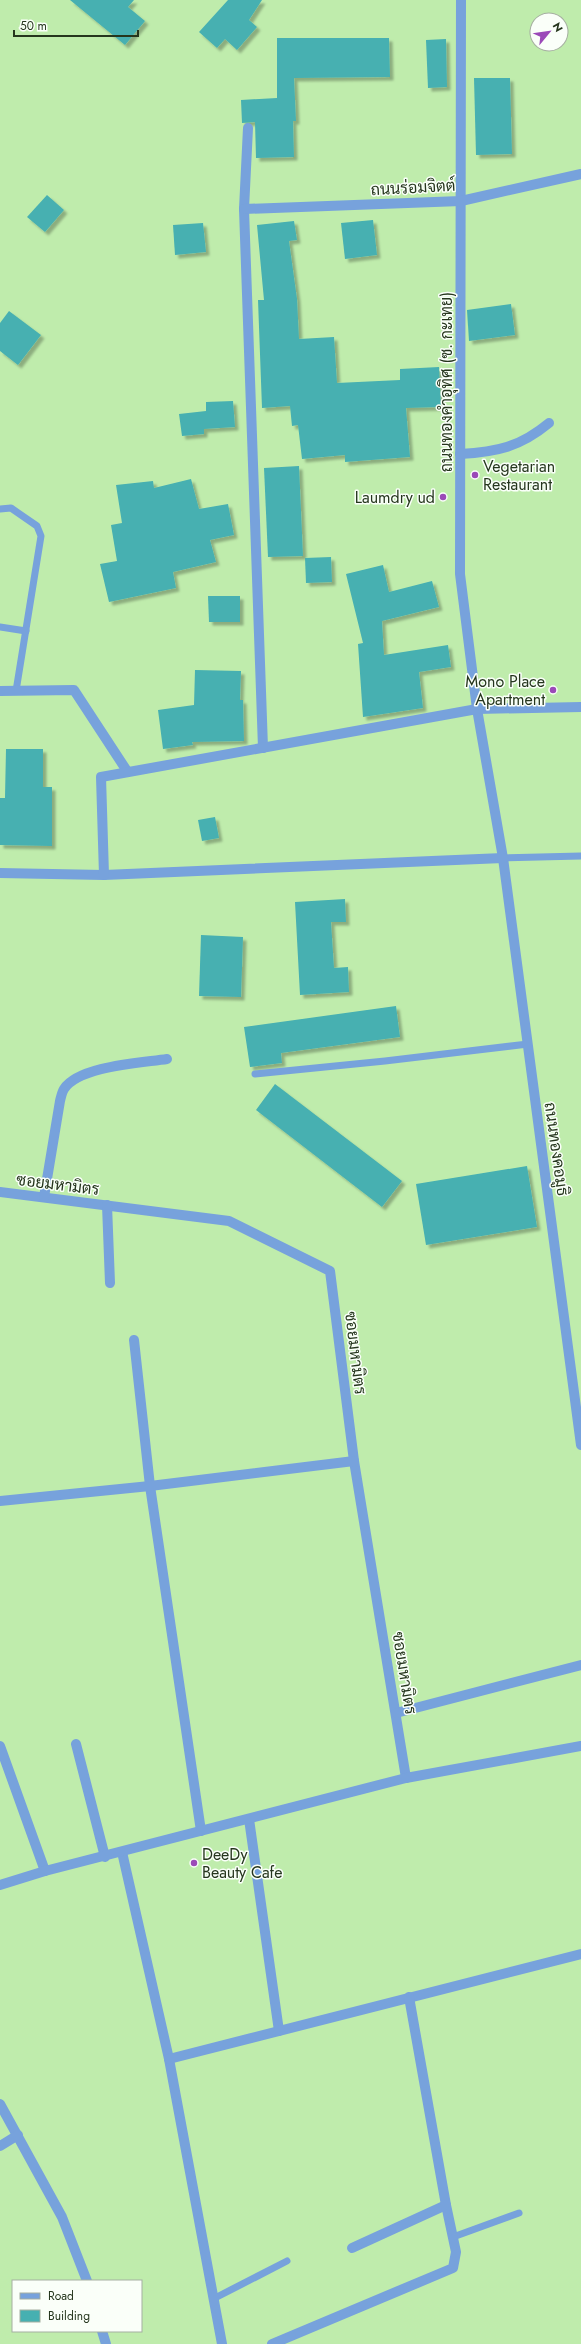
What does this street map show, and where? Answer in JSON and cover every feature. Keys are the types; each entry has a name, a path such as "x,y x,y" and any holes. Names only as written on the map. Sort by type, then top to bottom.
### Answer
{"street":[{"name":"ถนนทองคำอุทิศ (ซ. กะเทย)","path":"461,0 460,574 477,709 503,858"},
{"path":"248,128 244,209 263,748"},
{"name":"ถนนร่อมจิตต์","path":"244,209 461,200 581,174"},
{"path":"460,454 481,453 514,446 536,434 549,423"},
{"path":"0,691 74,690 127,771"},
{"path":"104,875 101,777 127,771 477,709 581,707"},
{"path":"0,873 104,875 503,858"},
{"name":"ถนนทองคอมูธิ","path":"503,858 581,1445"},
{"path":"44,1197 60,1101 66,1086 81,1076 96,1070 167,1058"},
{"name":"ซอยมหามิตร","path":"0,1192 229,1222 330,1271 354,1461 406,1778"},
{"path":"107,1205 110,1283"},
{"path":"134,1340 150,1486 201,1831"},
{"path":"0,1501 150,1486 354,1461"},
{"path":"396,1713 581,1665"},
{"path":"76,1744 105,1856"},
{"path":"0,1746 46,1871"},
{"path":"0,1885 46,1871 406,1778 581,1746"},
{"path":"249,1819 279,2031"},
{"path":"122,1852 169,2059 222,2344"},
{"path":"169,2059 581,1954"},
{"path":"272,2344 453,2268 456,2252 446,2205 409,1997"},
{"path":"0,2104 62,2217 87,2280"},
{"path":"0,2146 18,2135"},
{"path":"352,2248 446,2205"},
{"path":"102,2332 106,2344"}],"lane":[{"path":"0,509 11,508 37,526 40,536 16,690"},
{"path":"0,627 26,631"},
{"path":"503,858 581,856"},
{"path":"255,1074 385,1061 528,1044"},
{"path":"453,2237 519,2213"},
{"path":"213,2299 287,2261"}],"building":[{"path":"70,0 134,0 128,7 145,21 125,45"},
{"path":"228,0 262,0 249,20 257,27 237,50 225,39 217,48 199,32"},
{"path":"277,38 389,38 390,77 294,78 296,121 293,121 294,157 256,158 255,122 242,123 241,100 277,98"},
{"path":"446,39 447,87 428,88 426,40"},
{"path":"474,78 510,78 512,154 476,155"},
{"path":"47,195 64,210 45,232 27,217"},
{"path":"373,220 377,255 345,259 341,223"},
{"path":"294,221 297,240 289,241 297,299 299,339 334,337 337,383 400,380 400,369 439,367 441,407 406,408 410,457 345,462 345,455 302,459 298,425 292,426 290,406 262,408 258,300 264,300 257,225"},
{"path":"203,223 206,252 175,255 173,225"},
{"path":"511,304 515,335 469,341 467,310"},
{"path":"9,311 41,335 18,365 0,351 0,323"},
{"path":"233,401 235,427 204,429 204,434 182,436 179,414 206,411 206,402"},
{"path":"299,466 303,556 268,557 264,468"},
{"path":"191,479 199,509 228,504 234,535 210,540 216,562 173,572 176,588 109,602 100,564 117,561 111,525 122,523 116,485 153,481 154,488"},
{"path":"331,557 332,582 306,583 305,558"},
{"path":"383,565 389,592 432,581 439,607 382,621 384,655 448,645 451,667 419,672 423,708 363,717 358,644 363,643 346,574"},
{"path":"208,596 240,596 240,622 209,622"},
{"path":"195,670 241,671 240,700 243,700 244,741 192,742 193,745 163,749 158,710 194,705"},
{"path":"6,749 43,749 43,787 52,787 52,846 0,845 0,798 5,798"},
{"path":"215,817 219,838 202,841 198,820"},
{"path":"345,899 346,922 331,922 334,968 348,967 349,992 300,995 295,902"},
{"path":"201,935 243,937 241,997 199,996"},
{"path":"396,1006 400,1037 281,1053 282,1063 250,1067 244,1027"},
{"path":"275,1084 402,1181 382,1207 256,1110"},
{"path":"527,1166 537,1227 426,1245 416,1184"}],"place":[{"name":"Vegetarian Restaurant","path":"475,475"},
{"name":"Laumdry ud","path":"443,497"},
{"name":"Mono Place Apartment","path":"553,690"},
{"name":"DeeDy Beauty Cafe","path":"194,1863"}]}
